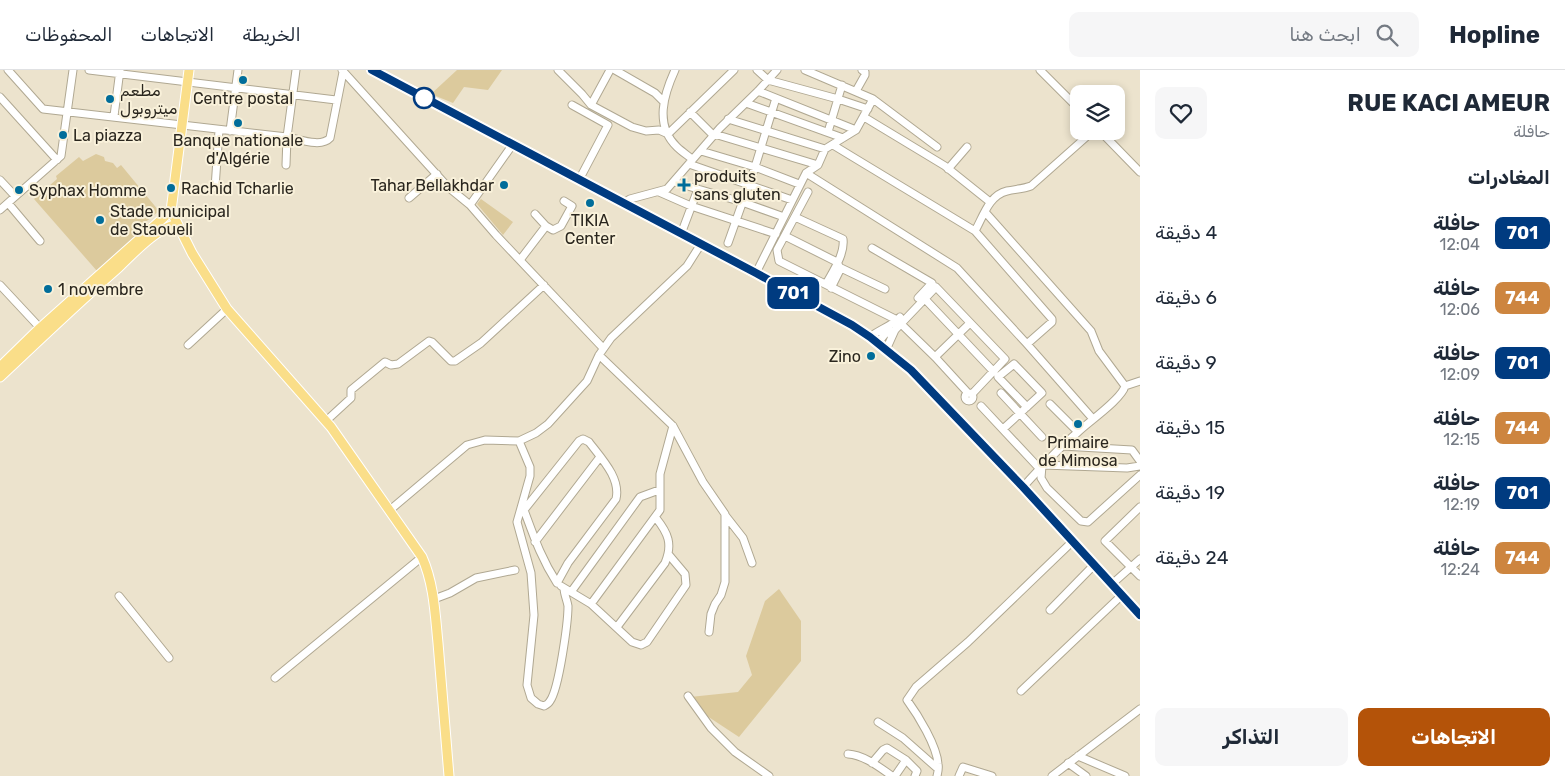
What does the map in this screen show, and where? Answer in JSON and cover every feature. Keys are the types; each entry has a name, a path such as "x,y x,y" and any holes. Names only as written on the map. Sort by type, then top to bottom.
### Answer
{"highway":[{"path":"373,71 852,325 911,370 1023,487 1140,615"}],"main road":[{"path":"189,70 171,211 192,253 227,309 326,421 422,557 429,573 434,600 449,776"},
{"path":"0,377 43,331 171,211"},
{"path":"0,367 154,235 167,226 177,224"}],"street":[{"path":"8,70 43,108 287,137 321,143 328,141 330,138 342,71"},
{"path":"0,210 61,156 73,70"},
{"path":"89,70 235,86 336,100"},
{"path":"230,131 238,70"},
{"path":"286,166 287,137 296,70"},
{"path":"558,70 566,73 590,105 632,127 646,131 659,130 668,134"},
{"path":"590,105 610,70"},
{"path":"615,70 655,93 663,101"},
{"path":"675,70 663,101 663,121 676,147 691,161 792,200"},
{"path":"668,134 734,70"},
{"path":"757,70 768,80 868,109"},
{"path":"624,203 630,199 667,189 728,119 777,70"},
{"path":"805,70 873,99 936,147"},
{"path":"824,78 828,70"},
{"path":"856,91 865,75 865,72 862,70"},
{"path":"1040,70 1070,101"},
{"path":"342,71 448,186 470,205 544,285 601,352 673,426 703,482 742,538 750,554 752,564"},
{"path":"114,116 119,72"},
{"path":"828,132 842,85"},
{"path":"758,91 856,130"},
{"path":"0,97 57,160"},
{"path":"728,243 755,168 776,98"},
{"path":"756,273 806,173 818,165 825,149 856,130 873,99"},
{"path":"746,103 843,138"},
{"path":"572,105 608,124 579,180"},
{"path":"690,112 711,134 818,165"},
{"path":"864,116 948,169 990,202"},
{"path":"728,119 825,149"},
{"path":"215,188 219,130"},
{"path":"975,231 986,213 990,202 1002,193 1021,190 1031,186 1083,140"},
{"path":"1109,140 1140,172"},
{"path":"470,205 513,144"},
{"path":"833,145 975,231 1052,319 1052,322 1027,344"},
{"path":"948,169 967,147"},
{"path":"701,151 799,184"},
{"path":"806,173 957,268 1093,420"},
{"path":"409,198 437,174"},
{"path":"0,180 15,196"},
{"path":"674,182 742,202 784,217"},
{"path":"681,234 698,189"},
{"path":"660,192 691,206 776,234"},
{"path":"808,192 777,250 779,261 828,286 896,325 935,357 970,394 1005,359 936,287 896,325 878,344"},
{"path":"535,214 546,226 553,230 561,226 572,206 564,201"},
{"path":"8,203 40,241"},
{"path":"986,213 1091,331 1099,351 1124,386"},
{"path":"795,217 843,239 844,246 839,265 828,286"},
{"path":"520,260 546,226"},
{"path":"785,236 884,289"},
{"path":"390,510 467,445 485,440 519,440 536,433 548,424 587,380 601,352 611,338 686,266 701,244"},
{"path":"872,248 932,283 878,344"},
{"path":"0,284 43,331"},
{"path":"326,421 351,398 351,390 385,362 398,364 429,341 451,361 455,361 481,343 544,285"},
{"path":"924,298 994,372"},
{"path":"188,345 227,309"},
{"path":"935,357 970,323"},
{"path":"878,344 881,329 896,325"},
{"path":"1003,429 1020,413 1027,407 1042,393 1014,364 998,377 1027,407"},
{"path":"1124,386 1140,381"},
{"path":"1023,487 1042,466 1124,390 1124,386"},
{"path":"1001,393 1042,437"},
{"path":"1050,404 1078,432"},
{"path":"981,406 1042,466 1127,468 1140,466"},
{"path":"591,604 656,518 660,510 660,474 673,426"},
{"path":"519,440 530,466 530,476 517,522 531,573 534,616 527,685 531,698 544,706 550,703 557,685 568,606 564,588"},
{"path":"523,506 579,441 586,440 614,478 617,493 616,499 568,563 557,583"},
{"path":"1063,446 1132,450 1140,461"},
{"path":"535,542 600,457"},
{"path":"1042,466 1041,478 1047,488 1081,521 1088,522 1140,475"},
{"path":"571,592 640,496 659,490"},
{"path":"523,506 544,564 557,583 591,604 636,645 647,642 686,584 685,574 669,555"},
{"path":"1140,507 1105,542 1140,576"},
{"path":"709,632 711,614 721,595 725,582 725,514"},
{"path":"617,627 665,564 669,555 667,531 656,518"},
{"path":"938,772 938,764 932,744 918,715 907,700 916,687 968,642 1072,541"},
{"path":"275,678 422,557"},
{"path":"1112,584 1140,559"},
{"path":"1050,610 1094,564"},
{"path":"434,600 476,578 515,570"},
{"path":"1021,691 1122,595"},
{"path":"119,596 168,658"},
{"path":"688,696 711,728 735,752 769,776"},
{"path":"1052,776 1140,709"},
{"path":"878,722 903,738 938,772"},
{"path":"872,763 885,748 906,760 917,771 914,776"},
{"path":"848,754 854,754 893,776 906,760"},
{"path":"1078,756 1125,776"},
{"path":"1068,764 1086,776"},
{"path":"959,776 962,767 992,776"}],"shaded area":[{"path":"457,70 502,70 488,90 464,87 453,103 431,94"},
{"name":"Stade municipal de Staoueli","path":"96,154 104,157 105,161 113,163 117,168 121,165 159,211 137,229 140,233 97,271 34,199 57,179 56,176 79,157 83,161"},
{"path":"481,199 513,222 503,235 477,204"},
{"path":"779,589 801,621 801,661 739,737 704,714 690,697 738,692 752,675 746,656 765,601"}],"bus line":[{"name":"701","path":"372,70 756,273 852,325 870,337 911,370 1023,487 1140,615"}],"place":[{"name":"Centre postal","path":"243,80"},
{"name":"مطعم ميتروبول","path":"110,99"},
{"name":"Banque nationale d'Algérie","path":"238,123"},
{"name":"La piazza","path":"63,135"},
{"name":"Tahar Bellakhdar","path":"504,185"},
{"name":"produits sans gluten","path":"684,185"},
{"name":"Rachid Tcharlie","path":"171,188"},
{"name":"Syphax Homme","path":"19,190"},
{"name":"TIKIA Center","path":"590,203"},
{"name":"Stade municipal de Staoueli","path":"100,220"},
{"name":"1 novembre","path":"48,289"},
{"name":"Zino","path":"871,356"},
{"name":"Primaire de Mimosa","path":"1078,424"}]}
